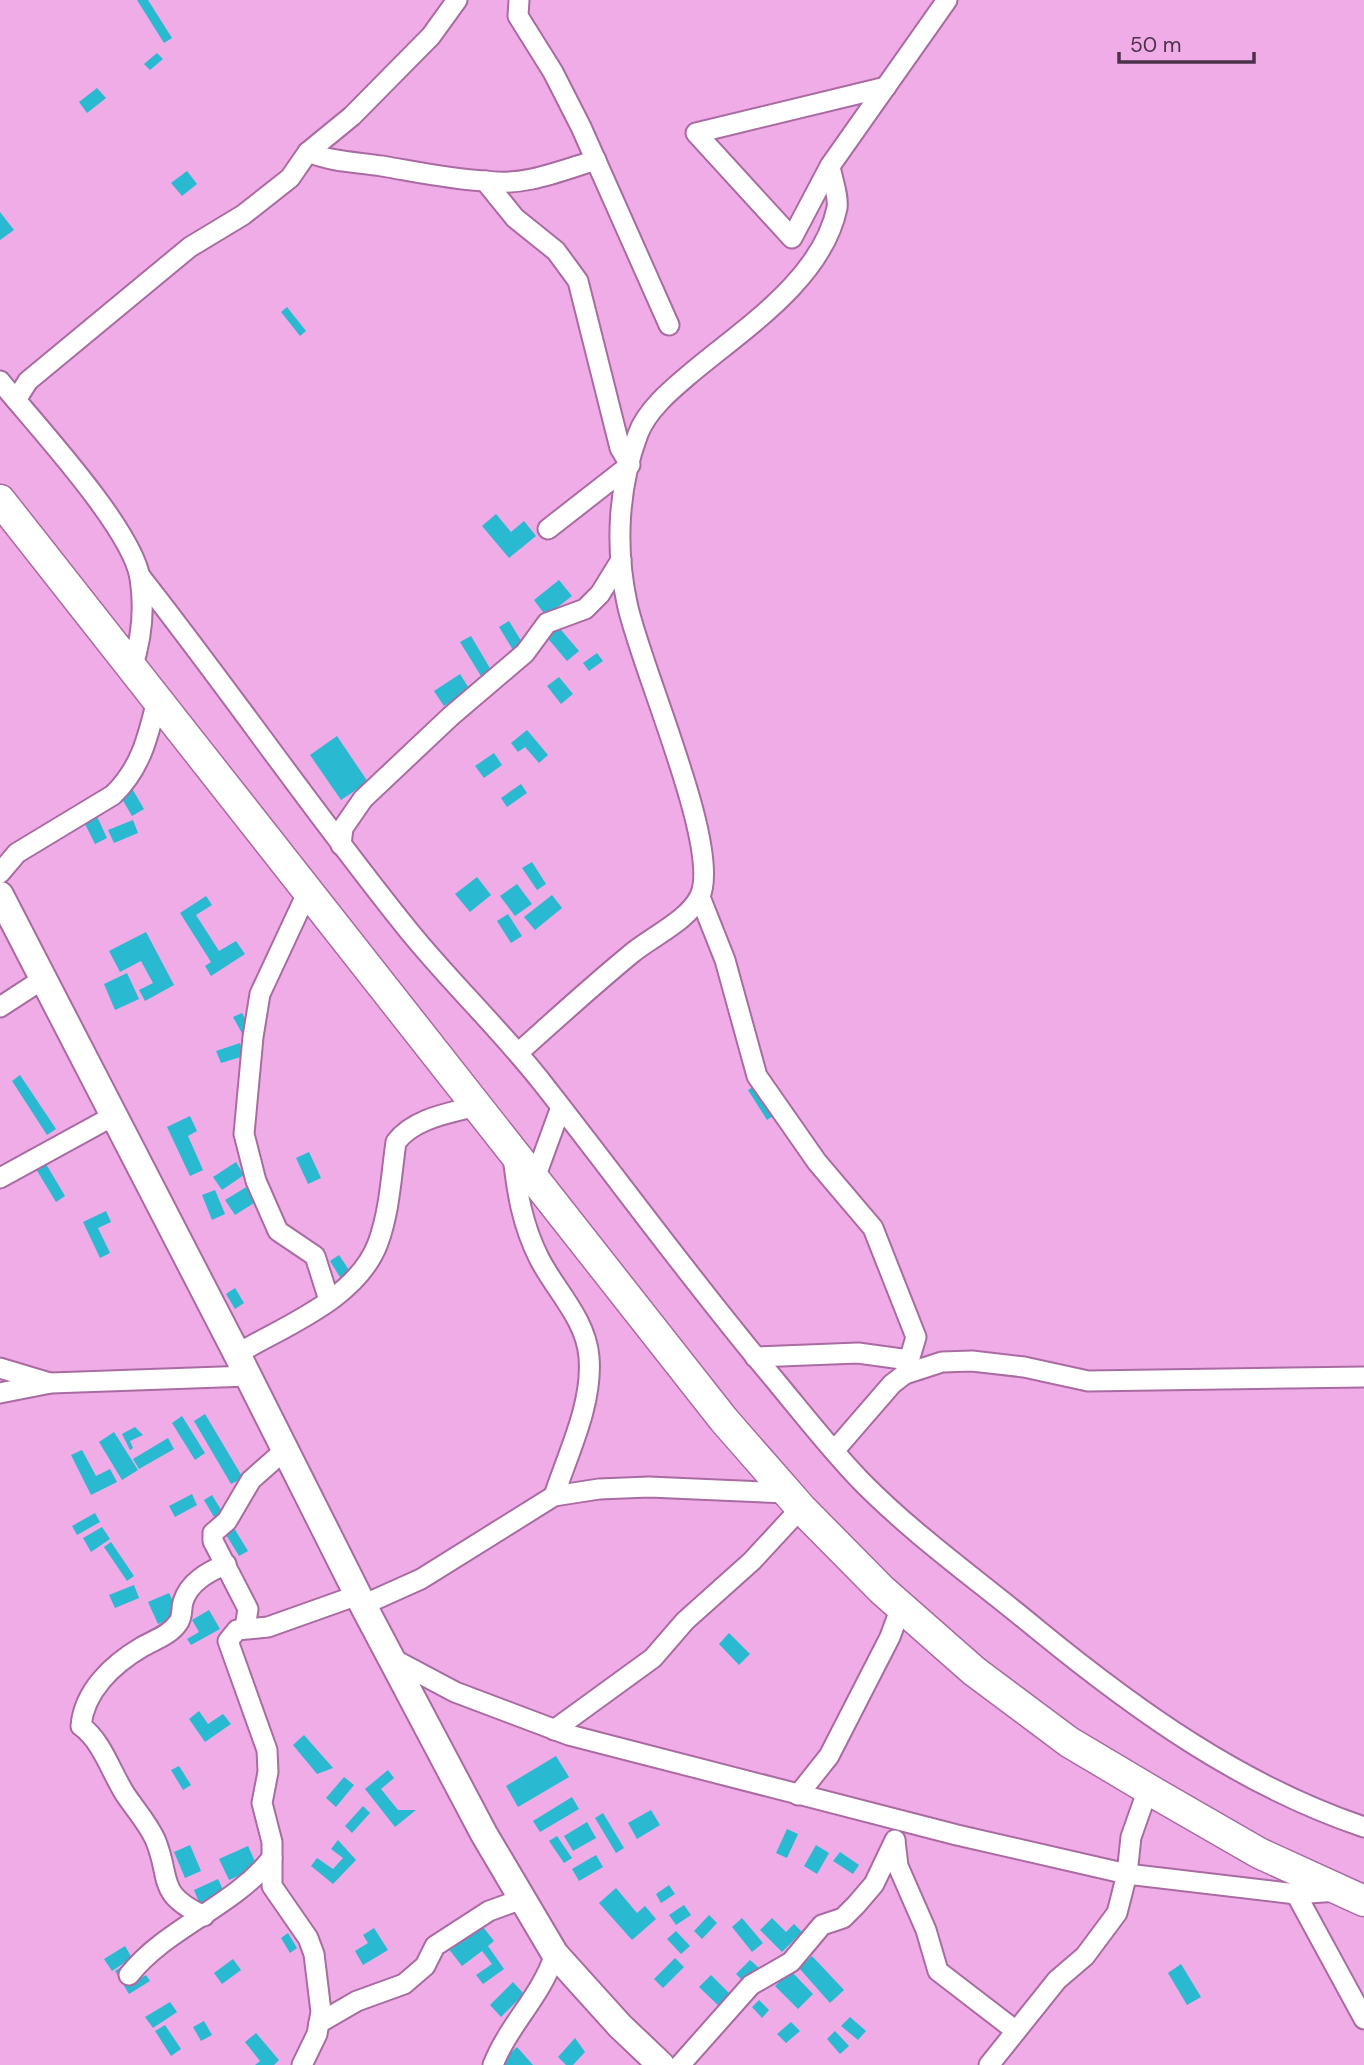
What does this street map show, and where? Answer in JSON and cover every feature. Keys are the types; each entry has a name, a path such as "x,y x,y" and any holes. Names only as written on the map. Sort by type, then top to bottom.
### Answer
{"main road":[{"path":"0,500 724,1420 794,1500 901,1607 974,1671 1069,1742 1259,1853 1351,1896"}],"street":[{"path":"16,400 28,381 190,247 243,215 290,178 308,152 352,116 431,36 457,0"},
{"path":"519,0 518,16 553,72 596,160 669,325"},
{"path":"886,87 696,133 792,239 830,166 886,87 947,0"},
{"path":"308,152 332,162 371,165 447,179 504,184 596,160"},
{"path":"518,1053 633,952 678,920 699,897 704,876 699,836 685,781 634,631 621,560 621,504 639,432 666,394 752,326 801,276 828,235 838,206 830,166"},
{"path":"485,181 515,218 556,251 578,281 620,447 630,465"},
{"path":"0,381 105,510 131,552 140,576 143,633 132,668"},
{"path":"548,529 630,465"},
{"path":"341,845 343,828 363,799 451,716 525,653 547,623 585,609 600,594 621,560"},
{"path":"140,576 206,660 341,845 445,974 518,1053 755,1357 834,1451 903,1520 1133,1703 1230,1767 1289,1797 1364,1827"},
{"path":"0,873 17,853 113,795 126,783 146,746 157,700"},
{"path":"308,891 260,995 253,1037 244,1134 256,1181 275,1224 283,1236 315,1256 329,1300"},
{"path":"0,895 243,1365 360,1600 484,1834 555,1954 620,2026 661,2065"},
{"path":"699,897 725,960 757,1076 794,1132 873,1228 916,1337 915,1350 907,1367 834,1451"},
{"path":"0,1007 43,979"},
{"path":"0,1393 51,1383 243,1365 361,1273 377,1244 389,1196 396,1142 418,1125 477,1106"},
{"path":"535,1178 561,1107"},
{"path":"0,1178 115,1115"},
{"path":"513,1151 517,1203 528,1233 540,1259 574,1314 589,1356 586,1398 554,1496"},
{"path":"755,1357 858,1353 907,1367 972,1361 1034,1368 1088,1381 1364,1377"},
{"path":"0,1368 51,1383"},
{"path":"245,1628 248,1609 213,1541 214,1530 227,1521 251,1480 285,1450"},
{"path":"302,2065 319,2024 320,1986 308,1938 272,1886 272,1858 262,1803 268,1772 267,1750 229,1651 228,1641 232,1634 245,1628 268,1627 421,1579 483,1543 554,1496 599,1489 649,1487 794,1500 752,1561 685,1621 668,1645 554,1730"},
{"path":"204,1916 186,1908 167,1887 159,1852 148,1825 125,1795 93,1737 81,1726 88,1698 100,1681 139,1648 180,1622 188,1590 209,1572 226,1564"},
{"path":"798,1795 816,1775 835,1745 890,1637 901,1607"},
{"path":"393,1659 455,1692 554,1730 903,1821 1127,1874 1297,1894 1351,1896"},
{"path":"989,2065 1057,1980 1085,1956 1117,1913 1127,1874 1131,1837 1148,1789"},
{"path":"680,2065 751,1985 791,1962 822,1925 843,1918 856,1905 874,1885 903,1821"},
{"path":"895,1840 898,1866 926,1930 938,1971 1016,2031"},
{"path":"129,1975 153,1950 251,1883 272,1858"},
{"path":"1297,1894 1358,1991 1364,2019"},
{"path":"319,2024 357,2001 404,1984 425,1966 435,1945 489,1910 522,1899"},
{"path":"494,2065 507,2036 536,1998 555,1954"}],"building":[{"path":"137,0 148,0 172,38 164,43"},
{"path":"157,53 163,59 150,70 144,64"},
{"path":"97,88 106,98 87,113 79,102"},
{"path":"187,171 197,184 182,196 171,183"},
{"path":"0,212 14,230 0,240"},
{"path":"287,307 306,331 300,336 281,312"},
{"path":"496,514 511,532 524,521 536,536 509,558 482,526"},
{"path":"559,580 572,596 546,616 534,600"},
{"path":"509,621 525,647 515,653 499,627"},
{"path":"556,624 579,651 567,661 544,634"},
{"path":"471,636 491,670 481,676 460,642"},
{"path":"597,653 603,661 589,671 583,663"},
{"path":"460,674 470,690 444,706 434,691"},
{"path":"559,677 573,694 561,704 547,686"},
{"path":"527,730 548,755 539,763 525,747 518,752 511,743"},
{"path":"337,736 368,782 341,800 310,755"},
{"path":"494,753 502,765 484,778 475,766"},
{"path":"521,784 527,793 507,807 501,798"},
{"path":"130,785 144,809 132,816 118,792"},
{"path":"95,812 107,838 95,844 82,818"},
{"path":"133,820 138,833 114,843 108,830"},
{"path":"532,862 546,884 537,890 522,868"},
{"path":"477,877 491,895 470,912 455,894"},
{"path":"517,884 532,904 515,916 500,896"},
{"path":"552,895 562,908 535,930 524,917"},
{"path":"206,896 212,905 196,915 219,951 236,941 245,954 211,976 205,966 211,962 180,913"},
{"path":"508,914 522,936 511,943 497,921"},
{"path":"146,932 174,985 145,1001 139,990 153,983 141,961 120,972 109,951"},
{"path":"127,973 139,999 115,1010 104,984"},
{"path":"242,1013 252,1032 244,1037 233,1017"},
{"path":"240,1043 244,1056 221,1063 216,1051"},
{"path":"20,1075 56,1129 47,1135 12,1081"},
{"path":"758,1084 776,1114 767,1120 748,1090"},
{"path":"190,1116 197,1131 188,1136 203,1170 190,1176 167,1127"},
{"path":"309,1152 321,1178 308,1184 296,1158"},
{"path":"236,1162 244,1175 222,1190 213,1177"},
{"path":"46,1164 65,1196 56,1202 36,1169"},
{"path":"248,1186 257,1201 235,1215 225,1200"},
{"path":"215,1190 225,1214 212,1220 202,1195"},
{"path":"106,1211 111,1222 98,1228 110,1253 100,1258 83,1222"},
{"path":"339,1255 353,1276 343,1282 330,1261"},
{"path":"235,1288 244,1303 235,1309 226,1294"},
{"path":"205,1414 243,1478 231,1484 194,1421"},
{"path":"182,1416 205,1453 195,1460 172,1423"},
{"path":"135,1427 143,1435 130,1441 133,1448 130,1450 122,1434"},
{"path":"114,1432 138,1470 122,1480 99,1442"},
{"path":"168,1438 174,1449 139,1469 133,1459"},
{"path":"82,1450 96,1476 110,1469 117,1482 91,1495 71,1455"},
{"path":"192,1494 197,1505 175,1517 169,1506"},
{"path":"212,1495 226,1518 218,1524 204,1500"},
{"path":"95,1513 100,1522 77,1535 72,1526"},
{"path":"102,1527 110,1539 91,1552 83,1538"},
{"path":"234,1528 248,1551 239,1556 225,1533"},
{"path":"111,1542 134,1576 127,1581 104,1547"},
{"path":"134,1585 139,1598 115,1608 109,1595"},
{"path":"169,1593 179,1615 158,1624 148,1602"},
{"path":"209,1610 220,1629 191,1645 187,1639 199,1632 192,1620"},
{"path":"729,1633 750,1654 739,1665 719,1644"},
{"path":"199,1711 208,1724 223,1714 231,1724 205,1742 189,1719"},
{"path":"304,1735 333,1768 317,1774 293,1745"},
{"path":"556,1756 569,1777 518,1807 506,1786"},
{"path":"179,1766 191,1785 183,1790 171,1770"},
{"path":"388,1770 394,1778 381,1789 398,1810 416,1810 395,1827 365,1789"},
{"path":"344,1777 354,1785 336,1807 326,1798"},
{"path":"572,1797 579,1809 540,1832 533,1821"},
{"path":"363,1806 370,1813 352,1833 345,1826"},
{"path":"651,1810 660,1825 637,1839 628,1823"},
{"path":"603,1813 624,1848 616,1853 595,1818"},
{"path":"587,1822 596,1838 573,1851 564,1836"},
{"path":"787,1829 798,1834 787,1858 776,1853"},
{"path":"557,1836 572,1858 564,1863 549,1841"},
{"path":"338,1840 356,1860 333,1884 311,1866 317,1858 333,1869 343,1858 331,1849"},
{"path":"190,1845 201,1871 185,1878 174,1852"},
{"path":"816,1845 829,1853 817,1874 804,1866"},
{"path":"248,1846 258,1868 229,1880 219,1859"},
{"path":"840,1852 859,1865 853,1874 833,1861"},
{"path":"596,1855 603,1867 579,1881 572,1869"},
{"path":"218,1879 226,1896 201,1907 194,1890"},
{"path":"669,1885 675,1894 661,1903 656,1894"},
{"path":"616,1888 637,1913 645,1906 656,1919 632,1940 599,1903"},
{"path":"684,1905 691,1915 676,1925 669,1915"},
{"path":"709,1915 717,1923 702,1939 694,1931"},
{"path":"742,1918 763,1943 752,1952 732,1927"},
{"path":"772,1918 786,1932 794,1924 802,1932 782,1952 760,1930"},
{"path":"480,1923 494,1941 488,1946 504,1969 483,1984 476,1975 492,1964 482,1951 462,1966 448,1948"},
{"path":"374,1928 388,1950 363,1965 355,1951 368,1943 363,1935"},
{"path":"676,1931 690,1946 681,1954 667,1939"},
{"path":"288,1933 297,1948 290,1953 281,1938"},
{"path":"125,1946 132,1958 112,1971 104,1959"},
{"path":"812,1956 844,1990 830,2003 799,1968"},
{"path":"675,1958 684,1967 663,1988 654,1979"},
{"path":"233,1959 241,1970 222,1984 214,1973"},
{"path":"750,1960 759,1968 744,1982 736,1974"},
{"path":"1181,1964 1201,1997 1187,2005 1168,1973"},
{"path":"123,1966 133,1983 146,1975 150,1981 129,1994 115,1971"},
{"path":"791,1971 813,1994 798,2009 775,1986"},
{"path":"711,1975 732,1996 721,2008 699,1987"},
{"path":"513,1982 524,1994 501,2017 490,2005"},
{"path":"759,2000 769,2010 762,2018 752,2007"},
{"path":"170,2002 177,2012 153,2028 145,2017"},
{"path":"850,2017 866,2031 858,2040 841,2026"},
{"path":"204,2021 212,2035 201,2041 193,2027"},
{"path":"791,2022 800,2031 786,2043 777,2034"},
{"path":"165,2025 181,2049 171,2056 155,2031"},
{"path":"835,2031 849,2046 840,2054 827,2039"},
{"path":"256,2033 279,2060 274,2065 255,2065 260,2061 245,2042"},
{"path":"575,2038 585,2052 573,2065 566,2065 558,2057"},
{"path":"517,2047 533,2065 503,2065 501,2061"}]}
